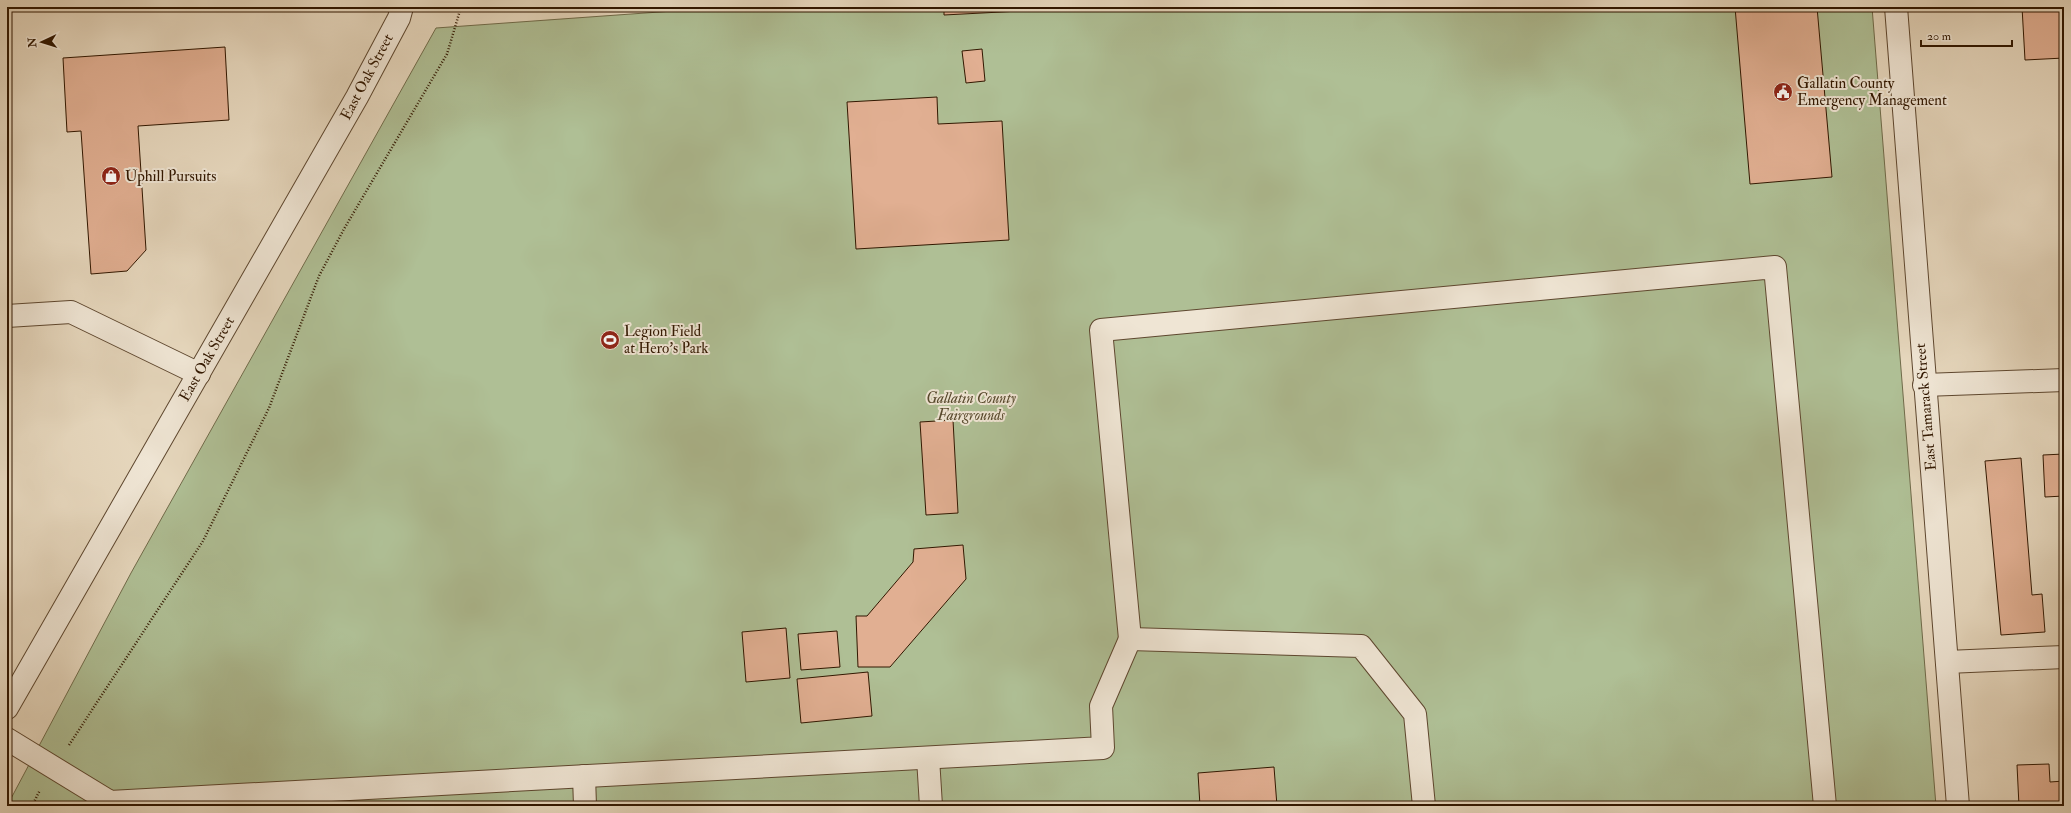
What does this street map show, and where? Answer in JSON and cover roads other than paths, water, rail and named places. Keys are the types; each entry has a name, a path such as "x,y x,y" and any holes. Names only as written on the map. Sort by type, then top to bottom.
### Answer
{"street":[{"name":"East Oak Street","path":"7,708 357,97 399,18 402,7"},
{"name":"East Tamarack Street","path":"1896,7 1924,385 1958,806"},
{"path":"7,739 110,802 247,800 584,776 1103,748 1101,706 1130,639 1101,330 1774,267 1824,806"},
{"path":"7,316 71,312 199,374"},
{"path":"1924,385 2064,380"},
{"path":"1130,639 1361,646 1415,714 1424,806"},
{"path":"1947,662 2064,657"},
{"path":"928,758 932,806"},
{"path":"584,776 585,806"}],"place":[{"name":"Gallatin County Emergency Management","path":"1783,92"},
{"name":"Uphill Pursuits","path":"111,176"},
{"name":"Legion Field at Hero's Park","path":"610,340"}],"park label":[{"name":"Gallatin County Fairgrounds","path":"971,406"}]}
